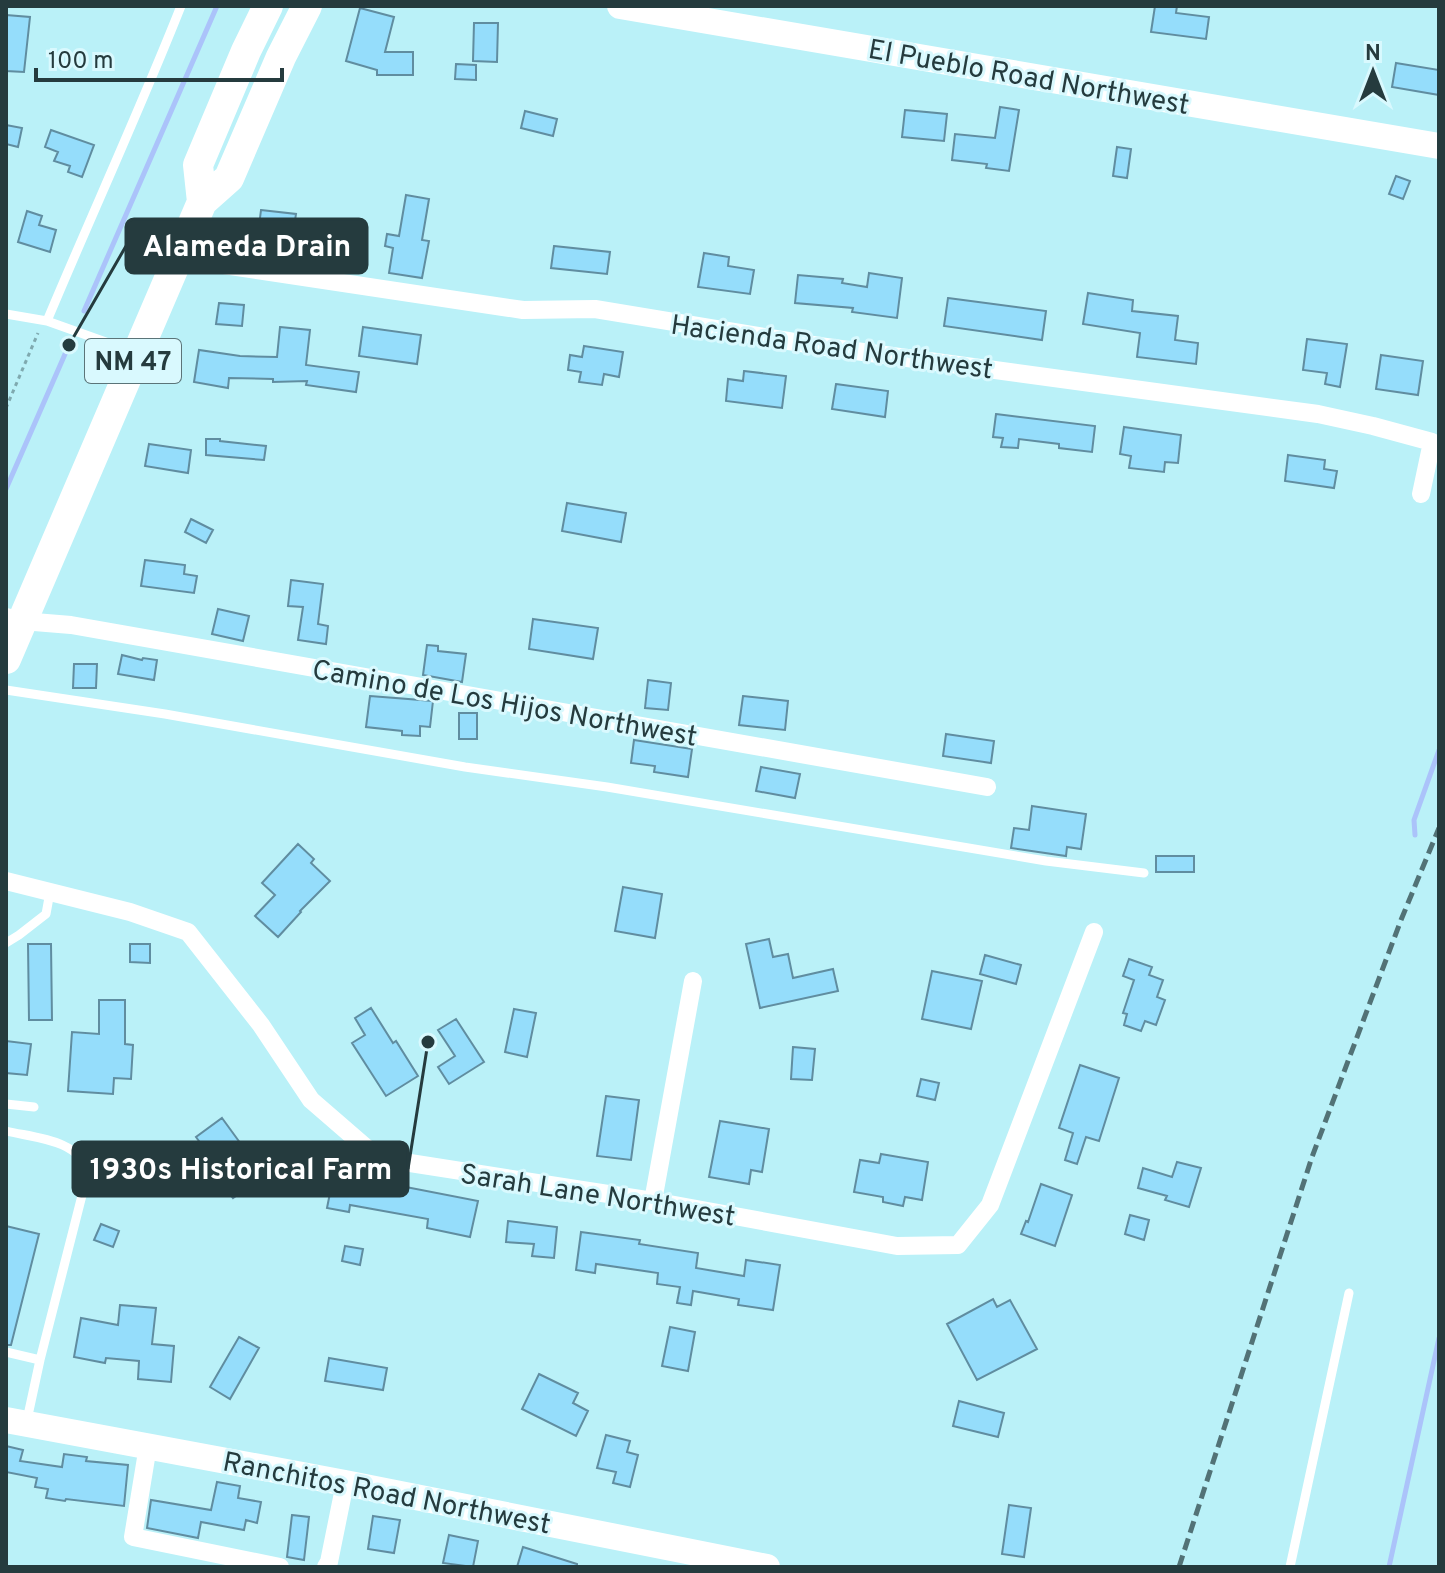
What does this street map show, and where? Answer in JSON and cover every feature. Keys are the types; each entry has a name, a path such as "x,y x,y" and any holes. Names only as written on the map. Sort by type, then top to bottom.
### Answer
{"main road":[{"name":"NM 47","path":"202,202 198,165 268,6"},
{"name":"NM 47","path":"6,659 14,619 202,202 229,178 281,57 307,6"}],"street":[{"name":"El Pueblo Road Northwest","path":"620,6 1439,146"},
{"name":"Hacienda Road Northwest","path":"177,258 523,310 595,309 819,346 1318,414 1432,442 1421,494"},
{"name":"Camino de Los Hijos Northwest","path":"14,619 71,625 987,787"},
{"name":"Sarah Lane Northwest","path":"6,881 130,912 188,932 261,1025 311,1100 378,1158 653,1201 897,1246 958,1245 990,1205 1094,932"},
{"path":"653,1201 693,981"},
{"name":"Ranchitos Road Northwest","path":"16,1422 345,1483 767,1567"},
{"path":"148,1446 133,1537 280,1567"},
{"path":"326,1567 345,1483"}],"lane":[{"path":"47,321 181,6"},
{"path":"6,314 47,321 136,353"},
{"path":"6,690 1046,861 1144,873"},
{"path":"6,943 46,914 50,892"},
{"path":"6,1104 34,1107"},
{"path":"6,1131 57,1143 74,1151 85,1163 88,1172 40,1360 16,1422"},
{"path":"1290,1567 1349,1293"},
{"path":"6,1352 40,1360"}],"path":[{"path":"6,408 36,338"}],"building":[{"path":"1155,6 1177,6 1176,13 1209,17 1206,39 1151,32"},
{"path":"360,8 394,17 385,52 413,52 413,75 377,75 377,70 346,61"},
{"path":"6,15 30,17 24,72 6,71"},
{"path":"474,23 498,23 497,62 473,61"},
{"path":"1396,63 1439,70 1439,95 1392,87"},
{"path":"456,64 476,65 476,80 455,79"},
{"path":"1000,107 1019,110 1009,171 986,168 987,164 952,160 955,134 995,138"},
{"path":"905,110 947,114 944,141 902,137"},
{"path":"525,111 557,119 553,136 521,128"},
{"path":"6,125 22,128 18,147 6,144"},
{"path":"51,130 94,145 82,177 68,172 70,166 54,161 58,152 45,147"},
{"path":"1117,147 1131,149 1127,178 1113,176"},
{"path":"1396,176 1410,181 1403,199 1389,194"},
{"path":"406,195 429,199 422,240 429,241 422,278 389,273 393,248 385,246 387,234 399,236"},
{"path":"261,210 296,214 291,247 257,242"},
{"path":"27,211 42,216 39,225 56,230 50,252 18,242"},
{"path":"554,246 610,252 607,274 551,268"},
{"path":"704,253 729,257 728,266 754,270 750,294 698,287"},
{"path":"869,273 902,278 897,318 852,312 853,308 795,303 798,275 843,279 842,283 867,287"},
{"path":"1088,293 1133,300 1132,311 1178,316 1175,340 1198,343 1196,364 1137,357 1140,333 1083,324"},
{"path":"948,298 1046,311 1042,340 944,326"},
{"path":"219,303 244,305 242,326 216,324"},
{"path":"280,327 310,330 306,365 359,372 356,392 306,385 307,381 229,378 228,388 194,382 199,350 277,357"},
{"path":"363,327 421,335 417,364 359,356"},
{"path":"1307,339 1347,344 1340,387 1325,384 1327,373 1303,370"},
{"path":"584,346 623,352 619,377 604,374 602,385 579,382 581,372 568,370 570,355 582,357"},
{"path":"1381,355 1423,361 1418,395 1376,389"},
{"path":"744,371 786,376 782,408 726,401 728,379 743,381"},
{"path":"836,384 888,391 885,417 832,409"},
{"path":"996,414 1095,426 1092,452 1019,439 1018,448 1001,447 1003,438 993,437"},
{"path":"1124,427 1181,435 1178,463 1165,462 1164,472 1129,468 1131,456 1120,454"},
{"path":"206,439 266,446 264,460 206,455"},
{"path":"149,444 191,450 188,473 145,466"},
{"path":"1288,455 1325,460 1324,469 1337,471 1334,488 1285,481"},
{"path":"567,503 626,513 621,542 562,531"},
{"path":"191,519 213,530 206,543 185,532"},
{"path":"145,560 185,565 184,574 197,576 194,593 141,586"},
{"path":"291,580 323,584 318,624 328,626 326,644 298,640 303,607 288,606"},
{"path":"218,609 249,616 243,641 212,634"},
{"path":"533,619 598,628 593,659 529,649"},
{"path":"427,645 438,646 438,651 466,654 462,682 423,675"},
{"path":"122,655 157,660 154,680 118,674"},
{"path":"74,664 97,664 96,688 73,688"},
{"path":"648,680 671,683 668,710 645,708"},
{"path":"370,696 433,701 430,727 420,726 420,736 366,727"},
{"path":"743,696 788,701 785,730 739,725"},
{"path":"459,713 477,713 477,739 459,739"},
{"path":"946,734 994,741 991,763 943,756"},
{"path":"634,740 692,749 688,777 654,772 655,766 631,763"},
{"path":"761,767 800,774 795,798 756,791"},
{"path":"1032,806 1086,814 1081,849 1067,847 1066,856 1011,848 1014,828 1029,830"},
{"path":"298,844 314,859 311,863 330,881 278,937 255,916 275,895 262,883"},
{"path":"1156,856 1194,856 1194,872 1156,872"},
{"path":"623,887 662,894 655,938 615,931"},
{"path":"769,939 773,957 788,954 793,978 833,969 838,991 760,1008 746,944"},
{"path":"28,944 51,944 52,1020 29,1020"},
{"path":"130,944 150,944 150,963 130,962"},
{"path":"985,955 1021,965 1016,984 980,974"},
{"path":"1129,959 1152,967 1149,975 1163,980 1157,997 1165,1000 1156,1025 1145,1021 1141,1031 1124,1025 1127,1014 1123,1013 1134,980 1123,976"},
{"path":"932,971 982,981 971,1029 922,1019"},
{"path":"99,1000 125,1000 125,1044 133,1045 131,1079 114,1078 113,1094 68,1091 72,1032 99,1034"},
{"path":"371,1008 418,1076 386,1096 352,1043 365,1035 355,1018"},
{"path":"514,1009 536,1013 527,1057 505,1052"},
{"path":"456,1019 484,1062 449,1084 438,1067 455,1056 438,1030"},
{"path":"6,1041 31,1044 27,1075 6,1073"},
{"path":"793,1047 815,1049 812,1080 791,1079"},
{"path":"1080,1065 1119,1078 1099,1141 1086,1137 1077,1164 1065,1160 1073,1133 1059,1128"},
{"path":"921,1079 939,1083 935,1100 917,1096"},
{"path":"606,1096 639,1100 631,1160 597,1156"},
{"path":"222,1118 246,1151 232,1160 251,1185 233,1198 206,1163 212,1159 196,1137"},
{"path":"720,1121 769,1129 762,1172 751,1170 749,1184 709,1177"},
{"path":"881,1154 928,1162 922,1200 905,1197 903,1206 883,1202 883,1197 854,1192 860,1160 879,1163"},
{"path":"1177,1162 1201,1168 1189,1207 1165,1200 1167,1196 1138,1188 1143,1168 1172,1177"},
{"path":"334,1173 478,1201 470,1237 427,1228 428,1219 350,1205 349,1212 327,1208"},
{"path":"1041,1184 1072,1195 1055,1246 1021,1234"},
{"path":"1130,1215 1149,1220 1144,1240 1125,1234"},
{"path":"508,1221 557,1227 554,1258 532,1256 534,1244 506,1242"},
{"path":"101,1224 119,1231 113,1247 94,1240"},
{"path":"6,1226 39,1234 11,1345 6,1345"},
{"path":"581,1232 640,1240 639,1244 698,1253 696,1268 744,1276 746,1260 780,1265 773,1310 738,1305 739,1299 693,1291 691,1305 677,1303 680,1287 657,1284 658,1273 596,1264 595,1273 576,1270"},
{"path":"345,1246 363,1249 360,1265 342,1261"},
{"path":"993,1299 997,1307 1010,1300 1037,1349 977,1380 947,1324"},
{"path":"120,1305 156,1308 152,1344 174,1346 171,1382 138,1379 139,1361 106,1358 105,1363 74,1357 81,1318 118,1325"},
{"path":"670,1327 695,1332 688,1371 662,1366"},
{"path":"239,1337 259,1348 230,1399 210,1387"},
{"path":"329,1358 387,1368 383,1390 325,1381"},
{"path":"539,1374 578,1393 573,1403 588,1411 576,1436 522,1409"},
{"path":"959,1401 1004,1413 998,1437 953,1426"},
{"path":"606,1435 630,1441 627,1452 638,1455 630,1487 613,1483 616,1472 597,1468"},
{"path":"6,1446 23,1450 20,1461 62,1467 64,1454 87,1457 86,1461 128,1465 124,1506 46,1498 48,1489 35,1487 37,1478 6,1472"},
{"path":"217,1482 240,1486 238,1498 261,1502 257,1523 246,1520 244,1530 201,1522 198,1538 147,1528 151,1500 211,1510"},
{"path":"1009,1505 1031,1508 1024,1557 1002,1554"},
{"path":"292,1515 309,1517 304,1560 287,1557"},
{"path":"373,1516 400,1520 394,1553 368,1549"},
{"path":"449,1535 478,1541 473,1567 443,1563"},
{"path":"523,1547 577,1564 577,1567 517,1567"}],"waterway":[{"path":"84,311 217,6"},
{"path":"6,489 69,345"},
{"path":"1415,835 1414,820 1439,750"},
{"path":"1389,1567 1439,1338"}],"railway":[{"path":"1179,1567 1312,1157 1439,828"}],"place":[{"name":"Alameda Drain","path":"69,345"},
{"name":"1930s Historical Farm","path":"428,1042"}]}
